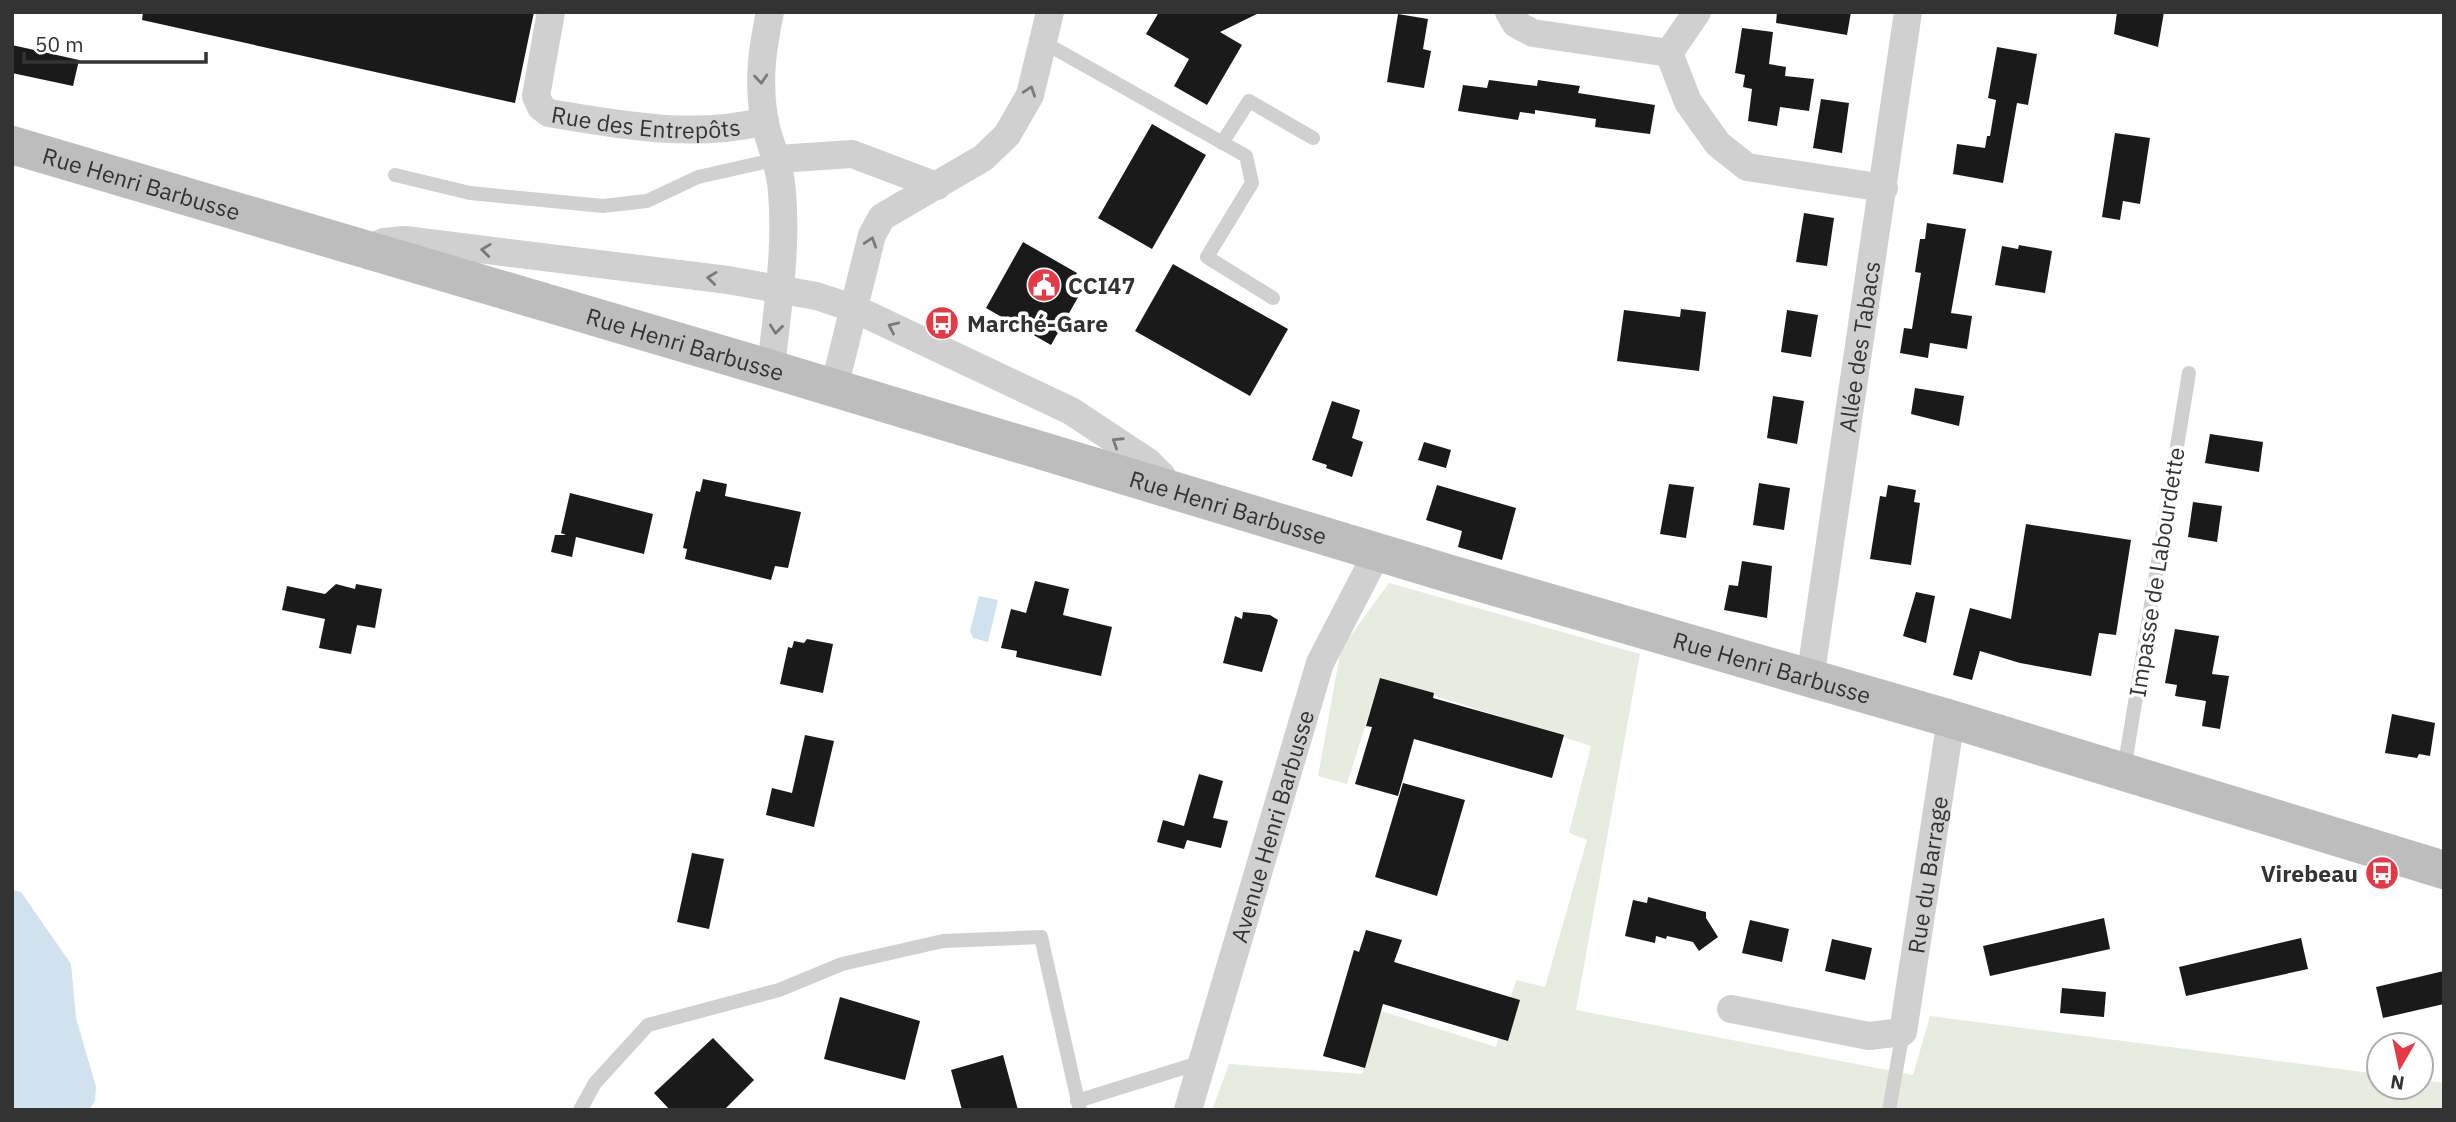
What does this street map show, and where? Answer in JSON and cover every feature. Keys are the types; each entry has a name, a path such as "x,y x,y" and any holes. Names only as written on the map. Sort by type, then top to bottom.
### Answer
{"main road":[{"name":"Rue Henri Barbusse","path":"12,145 1951,719 2444,870"}],"street":[{"name":"Rue des Entrepôts","path":"551,12 536,96 541,107 549,113 656,129 739,128 765,121"},
{"path":"770,12 760,64 765,121 778,159 782,194 780,288 771,369"},
{"path":"834,388 872,235 882,217 983,158 1007,135 1030,95 1050,12"},
{"path":"1509,12 1516,24 1533,33 1669,53"},
{"path":"1669,53 1697,12"},
{"name":"Allée des Tabacs","path":"1810,679 1908,12"},
{"path":"1669,53 1688,102 1718,144 1747,167 1884,188"},
{"path":"778,159 852,154 936,186"},
{"path":"367,250 384,242 405,240 780,288 853,307 1071,411 1148,462 1163,476 1161,487"},
{"name":"Avenue Henri Barbusse","path":"1188,1110 1320,663 1378,551"},
{"name":"Rue du Barrage","path":"1903,1032 1951,719"},
{"path":"1731,1009 1869,1037 1903,1032"}],"lane":[{"path":"1043,41 1246,156 1252,183 1207,257 1273,298"},
{"path":"1222,142 1249,101 1313,138"},
{"path":"395,175 470,193 603,206 647,201 698,177 778,159"},
{"name":"Impasse de Labourdette","path":"2124,771 2189,373"},
{"path":"580,1110 595,1083 648,1025 779,990 842,964 943,941 1041,937 1078,1105 1202,1062"},
{"name":"Rue du Barrage","path":"1889,1110 1903,1032"}],"shaded area":[{"path":"1389,583 1640,654 1576,1010 1913,1075 1930,1016 2365,1072 2365,1101 2435,1101 2435,1082 2444,1083 2444,1110 1212,1110 1229,1064 1362,1074 1381,1011 1496,1047 1516,980 1545,987 1587,840 1569,833 1591,746 1380,678 1347,784 1318,776 1341,649"}],"water":[{"path":"979,596 998,600 988,642 973,638 970,631"},
{"path":"12,890 21,892 71,964 76,1018 96,1087 95,1101 89,1110 12,1110"}],"building":[{"path":"143,12 534,12 515,103 142,20"},
{"path":"1159,12 1261,12 1220,32 1242,45 1207,105 1174,86 1189,59 1146,34"},
{"path":"1777,12 1851,12 1847,35 1776,23"},
{"path":"2117,12 2164,12 2158,47 2114,34"},
{"path":"1398,14 1428,19 1423,49 1431,51 1424,88 1387,82"},
{"path":"1742,28 1773,32 1769,64 1786,67 1785,76 1814,79 1809,111 1780,107 1777,126 1748,121 1752,89 1743,87 1745,75 1735,73"},
{"path":"12,45 79,60 73,86 12,73"},
{"path":"1997,47 2037,54 2028,105 2017,103 2003,183 1953,174 1957,144 1985,148 1987,136 1990,136 1996,100 1988,98"},
{"path":"1489,80 1537,86 1538,80 1580,86 1578,93 1655,105 1650,134 1595,127 1596,119 1535,110 1535,114 1520,112 1518,120 1458,111 1463,85 1487,88"},
{"path":"1821,99 1849,103 1842,153 1813,148"},
{"path":"1152,124 1206,155 1152,249 1098,218"},
{"path":"2115,133 2150,138 2140,204 2123,201 2120,220 2102,217"},
{"path":"1804,213 1834,218 1827,266 1796,262"},
{"path":"1927,223 1966,229 1951,313 1972,316 1967,349 1930,343 1928,358 1900,353 1904,328 1912,329 1921,273 1915,272 1920,239 1925,239"},
{"path":"1023,242 1077,273 1070,285 1081,292 1051,345 986,308"},
{"path":"2019,245 2052,251 2045,293 1995,285 2002,246 2018,249"},
{"path":"1173,264 1288,329 1250,396 1135,331"},
{"path":"1681,309 1706,312 1699,371 1617,361 1624,310 1680,317"},
{"path":"1787,310 1818,315 1811,357 1781,352"},
{"path":"1915,388 1964,396 1959,426 1911,414"},
{"path":"1773,396 1804,401 1797,444 1767,438"},
{"path":"1332,401 1360,410 1352,438 1363,442 1352,477 1312,460"},
{"path":"2210,434 2263,442 2259,472 2205,463"},
{"path":"1424,442 1451,450 1446,468 1418,460"},
{"path":"703,479 727,484 725,496 801,512 788,568 775,566 771,580 685,559 687,549 683,548 696,491 700,492"},
{"path":"1759,483 1790,488 1784,530 1753,525"},
{"path":"1669,484 1694,487 1686,538 1660,534"},
{"path":"1437,485 1516,508 1502,560 1458,547 1462,531 1426,520"},
{"path":"1888,485 1916,490 1914,502 1920,503 1911,565 1870,559 1880,496 1886,497"},
{"path":"570,493 653,514 644,554 576,537 572,557 551,552 555,535 566,535 561,533"},
{"path":"2193,502 2222,506 2217,542 2188,537"},
{"path":"2026,524 2131,540 2116,635 2099,633 2091,676 2020,663 1980,651 1972,680 1953,675 1970,608 2011,619"},
{"path":"1742,561 1772,566 1767,618 1724,610 1729,585 1738,586"},
{"path":"1035,581 1069,589 1063,615 1112,627 1101,676 1016,657 1017,651 1001,648 1011,609 1026,613"},
{"path":"336,584 355,589 356,584 382,589 375,628 357,625 351,654 319,648 325,619 282,610 287,586 325,594"},
{"path":"1916,592 1935,596 1926,643 1903,636"},
{"path":"1243,612 1270,615 1278,620 1262,672 1223,663 1235,616 1242,619"},
{"path":"2175,629 2219,636 2212,674 2229,676 2220,729 2202,726 2206,701 2175,696 2177,685 2165,683"},
{"path":"807,639 833,644 823,693 780,684 788,647 792,648 794,641 804,643"},
{"path":"1380,678 1434,693 1433,698 1564,735 1552,778 1414,739 1398,796 1355,784 1372,727 1366,726"},
{"path":"2392,714 2435,723 2430,756 2419,754 2417,758 2385,753"},
{"path":"805,735 834,741 814,827 766,815 772,788 792,793"},
{"path":"1199,774 1223,781 1213,818 1228,821 1221,848 1187,840 1184,849 1157,842 1163,820 1184,826"},
{"path":"1403,783 1465,800 1437,896 1375,877"},
{"path":"692,853 724,859 709,929 677,922"},
{"path":"1648,897 1706,912 1706,918 1718,937 1699,951 1693,942 1667,936 1666,939 1656,936 1655,943 1625,936 1633,900 1647,903"},
{"path":"2104,918 2110,949 1990,976 1983,946"},
{"path":"1750,920 1789,929 1782,962 1742,953"},
{"path":"1366,930 1402,940 1394,962 1520,1000 1508,1041 1383,1004 1365,1068 1323,1056 1354,950 1359,952"},
{"path":"2301,938 2308,969 2186,996 2179,967"},
{"path":"1832,939 1872,948 1865,980 1825,971"},
{"path":"2444,971 2444,1004 2383,1018 2376,987"},
{"path":"2062,988 2106,992 2104,1017 2060,1013"},
{"path":"840,997 920,1021 905,1080 824,1059"},
{"path":"713,1038 754,1080 724,1110 670,1110 654,1093"},
{"path":"1003,1055 1018,1110 962,1110 951,1070"}],"place":[{"name":"CCI47","path":"1044,285"},
{"name":"Marché-Gare","path":"942,323"},
{"name":"Virebeau","path":"2382,873"}]}
